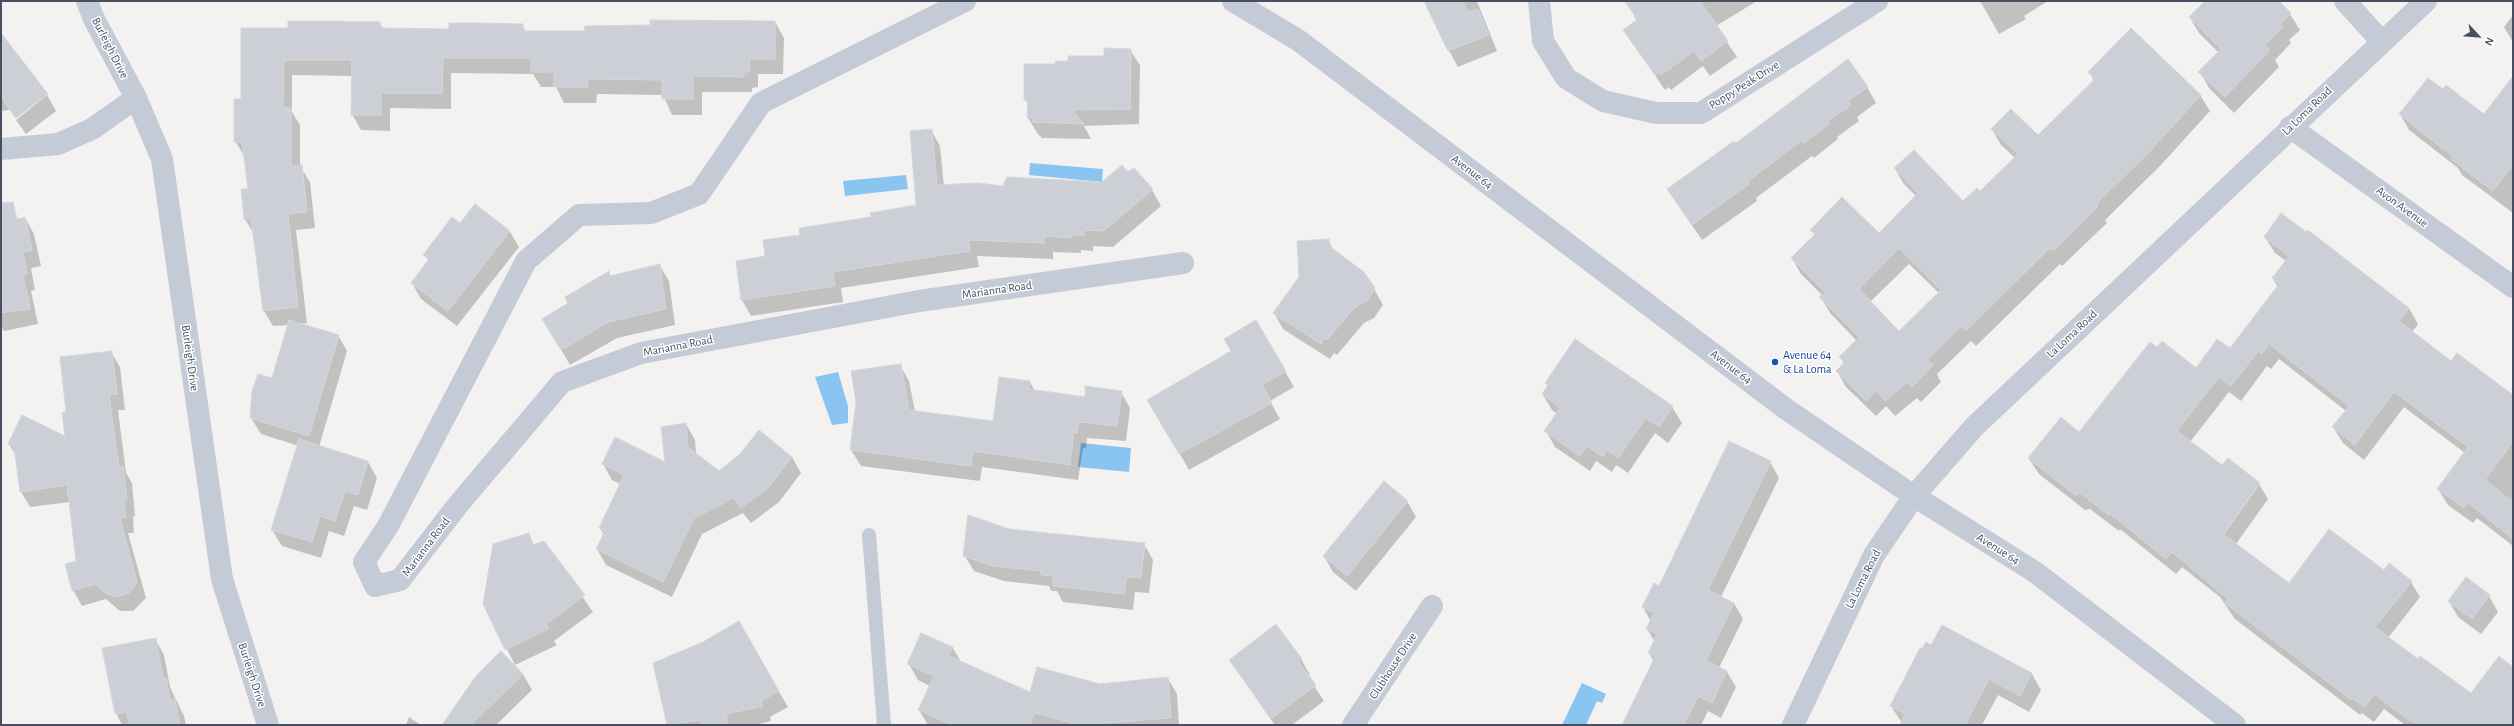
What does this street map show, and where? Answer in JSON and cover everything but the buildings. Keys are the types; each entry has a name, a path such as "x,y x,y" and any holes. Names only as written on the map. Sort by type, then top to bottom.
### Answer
{"street":[{"name":"Burleigh Drive","path":"87,1 94,19 136,98 162,159 222,579 268,725"},
{"name":"Marianna Road","path":"965,1 762,104 699,194 651,213 579,215 526,261 388,526 364,562 374,586 400,580 457,506 562,382 641,353 919,301 1183,263"},
{"name":"Avenue 64","path":"1233,1 1298,40 1786,409 1914,496 2035,572 2234,725"},
{"name":"Poppy Peak Drive","path":"1539,1 1543,41 1566,78 1604,101 1656,113 1701,113 1877,1"},
{"path":"2345,1 2381,41"},
{"name":"La Loma Road","path":"1794,725 1874,555 1914,496 1974,427 2381,41 2426,1"},
{"path":"1,149 58,144 92,128 136,98"},
{"name":"Avon Avenue","path":"2290,127 2513,287"},
{"name":"Clubhouse Drive","path":"1354,725 1432,606"}],"lane":[{"path":"869,535 884,725"}],"water":[{"path":"1030,163 1103,169 1102,182 1029,175"},
{"path":"906,175 908,189 845,196 843,181"},
{"path":"838,372 848,406 848,423 832,425 815,377"},
{"path":"1081,443 1131,448 1129,472 1078,467"},
{"path":"1582,683 1606,694 1602,703 1597,701 1586,725 1562,725"}],"place":[{"name":"Avenue 64 & La Loma","path":"1775,362"}]}
